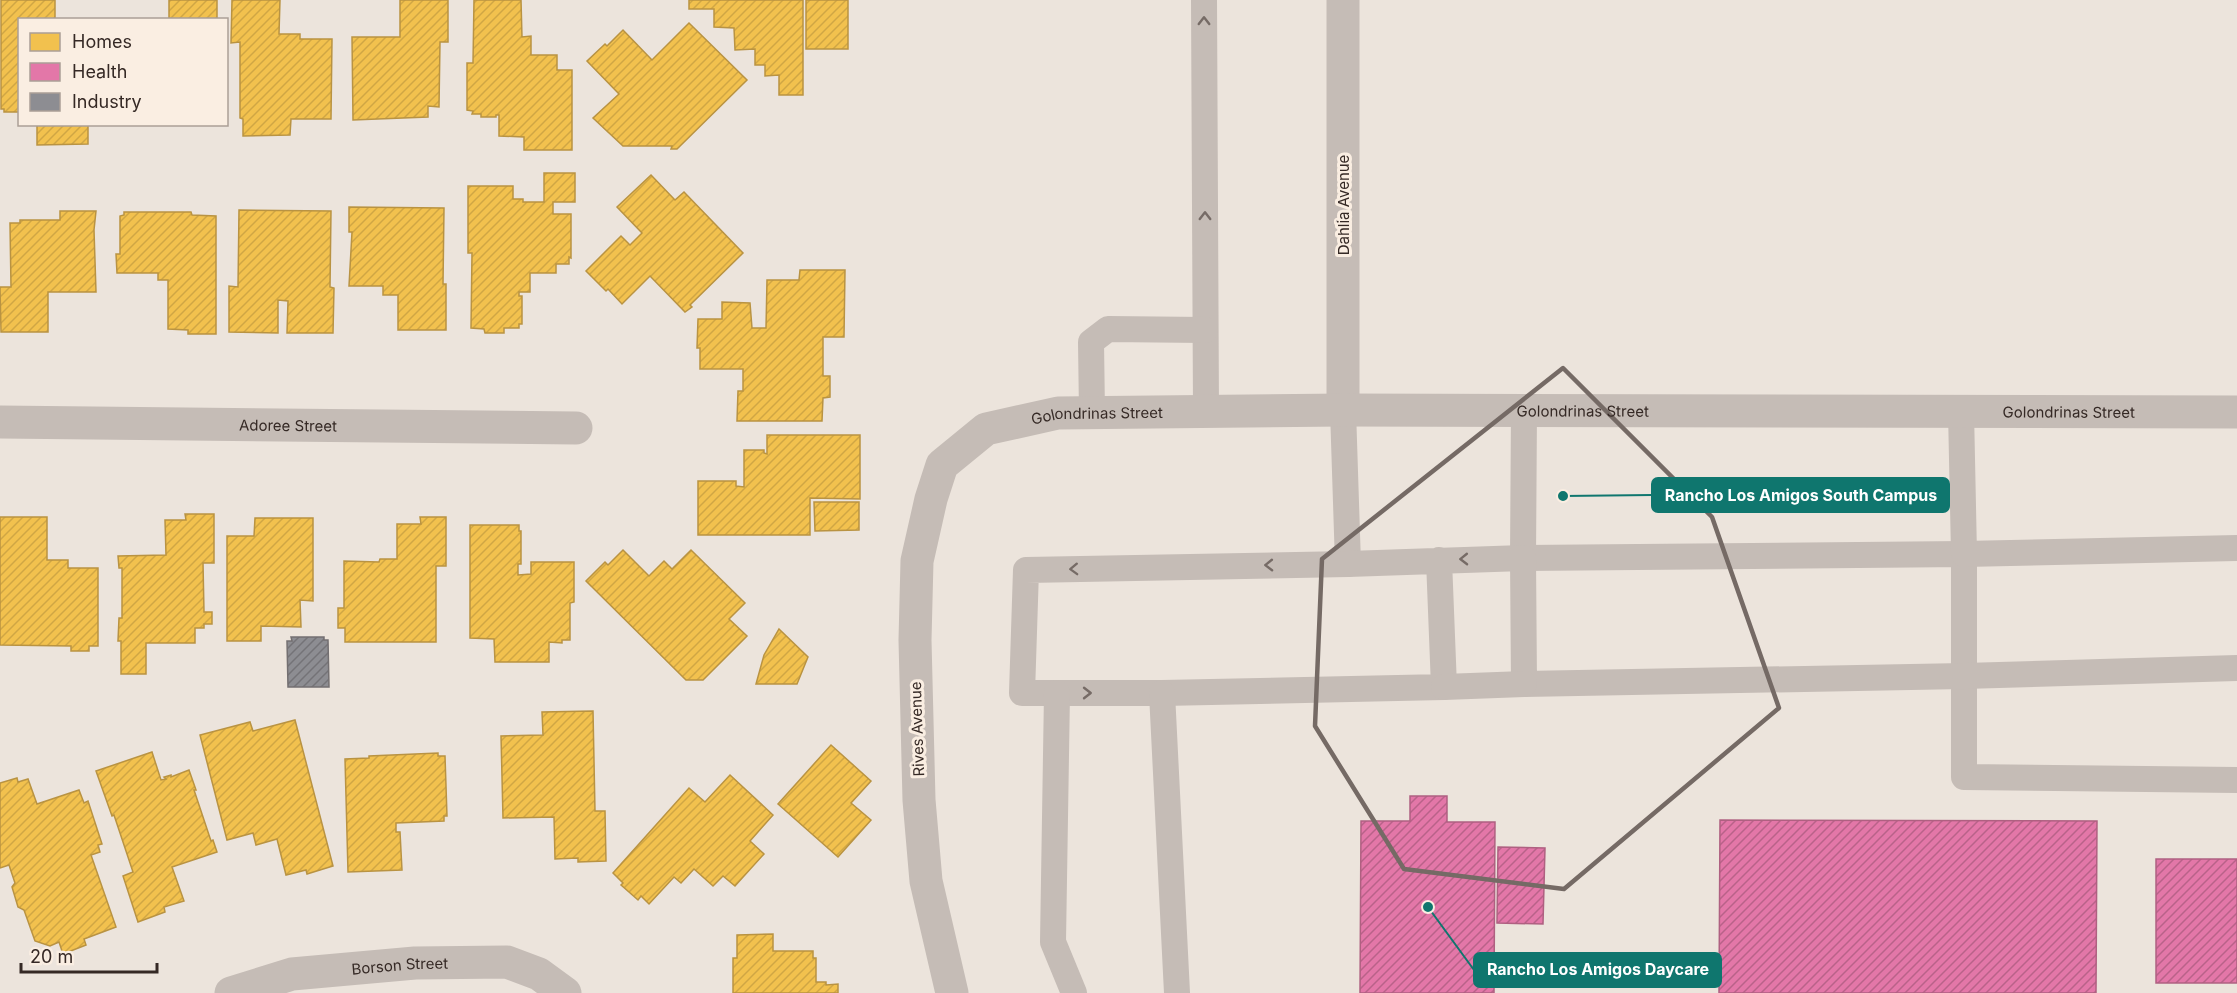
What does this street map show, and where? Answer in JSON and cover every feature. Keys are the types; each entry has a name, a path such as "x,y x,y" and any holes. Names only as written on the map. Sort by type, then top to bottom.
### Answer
{"street":[{"name":"Dahlia Avenue","path":"1343,0 1343,410"},
{"name":"Golondrinas Street","path":"942,465 986,429 1058,413 1343,410 2237,412"},
{"name":"Adoree Street","path":"0,422 576,428"},
{"name":"Rives Avenue","path":"942,465 931,500 917,561 915,640 919,800 926,880 952,993"},
{"name":"Borson Street","path":"231,993 292,974 415,963 507,962 539,974 565,992"}],"lane":[{"path":"1204,0 1206,411"},
{"path":"1092,413 1091,342 1108,328 1205,330"},
{"path":"1343,410 1348,564"},
{"path":"1524,410 1522,558 1524,684"},
{"path":"1961,411 1964,554 1964,777 2237,780"},
{"path":"2237,548 1964,554 1522,558 1026,570 1022,693 1162,693 2237,668"},
{"path":"1439,560 1444,687"},
{"path":"1057,693 1053,942 1074,993"},
{"path":"1162,693 1177,993"}],"highlighted area":[{"path":"1563,368 1712,517 1779,708 1564,889 1404,869 1315,726 1322,559"}],"building: Homes":[{"path":"1,0 55,0 55,18 18,18 18,112 4,112 4,109 1,109"},
{"path":"169,0 217,0 217,18 169,18"},
{"path":"232,0 280,0 279,34 300,34 300,39 332,39 331,119 291,119 290,135 243,136 243,119 240,118 240,42 231,43"},
{"path":"400,0 448,0 448,42 440,42 439,107 428,106 428,117 353,120 352,37 400,37"},
{"path":"474,0 521,0 522,37 531,36 531,55 557,55 557,70 572,70 572,150 524,150 524,137 499,136 499,115 481,117 481,114 472,114 473,111 467,110 467,63 473,63"},
{"path":"689,0 803,0 803,95 779,95 779,75 765,76 765,65 755,65 755,49 735,50 734,28 714,27 714,9 689,9"},
{"path":"806,0 848,0 848,49 806,49"},
{"path":"689,23 747,80 677,149 671,149 672,146 623,146 593,118 619,94 587,61 623,30 652,60"},
{"path":"37,126 88,126 88,144 37,145"},
{"path":"544,173 575,173 575,202 553,202 553,214 571,214 569,264 556,264 556,273 530,273 530,292 519,292 519,296 522,296 522,324 519,324 519,328 504,328 504,333 485,333 484,329 471,328 472,253 468,253 468,186 513,186 513,199 523,199 523,202 544,202"},
{"path":"651,175 675,200 684,192 743,253 685,312 650,276 622,304 586,271 621,236 630,245 642,233 617,207"},
{"path":"349,207 444,208 443,284 446,284 446,330 398,330 398,295 383,295 383,286 349,286 352,232 349,232"},
{"path":"239,210 331,211 330,287 334,288 333,333 287,333 288,301 278,300 278,333 229,332 229,286 238,287"},
{"path":"60,211 96,211 94,230 96,292 48,292 48,332 1,332 0,287 11,287 10,223 20,223 20,220 60,220"},
{"path":"124,212 191,212 192,215 216,216 216,334 188,334 188,330 168,329 168,280 158,280 158,273 117,273 116,254 120,254 120,216 124,215"},
{"path":"800,270 845,270 844,337 823,337 823,376 830,376 830,397 823,398 822,421 737,421 738,391 743,391 743,369 700,369 700,348 697,348 698,319 722,319 722,302 750,303 752,328 766,328 767,280 799,280"},
{"path":"767,435 860,435 860,499 810,498 810,535 698,535 698,481 736,481 736,486 744,487 744,450 764,450 767,454"},
{"path":"814,502 859,502 859,530 815,531"},
{"path":"185,514 214,514 214,563 203,563 204,612 212,612 212,624 204,624 204,628 195,628 195,643 146,643 146,674 121,674 121,641 118,641 119,618 122,618 122,568 119,568 118,556 166,555 165,520 186,520"},
{"path":"0,517 47,517 47,560 68,560 68,568 98,568 98,646 89,646 89,651 71,651 71,646 0,645"},
{"path":"420,517 446,517 446,566 436,566 436,642 345,642 345,628 338,628 338,608 344,608 344,561 379,562 380,559 397,559 397,524 421,524"},
{"path":"255,518 313,518 313,601 300,600 301,627 261,626 261,641 227,641 227,536 254,536"},
{"path":"470,525 519,525 521,564 518,564 518,575 531,574 531,562 574,562 574,602 570,603 570,640 562,640 562,643 549,642 549,662 495,662 494,639 470,638"},
{"path":"623,550 649,576 664,561 672,569 691,550 745,603 729,619 747,636 703,680 686,680 586,581 605,562 608,565"},
{"path":"779,629 808,657 797,684 756,684 764,655"},
{"path":"593,711 595,811 605,811 606,861 578,862 578,858 555,859 554,817 503,818 501,736 543,735 542,712"},
{"path":"295,720 333,866 307,874 306,870 286,875 277,839 256,845 253,833 227,840 200,735 250,722 253,731"},
{"path":"831,745 871,781 851,803 871,820 838,857 778,804"},
{"path":"152,752 161,780 166,779 164,777 171,775 171,777 189,770 211,841 213,840 217,852 172,867 184,901 164,907 165,912 138,922 123,876 133,872 96,771"},
{"path":"438,753 438,756 445,756 447,816 444,816 444,821 396,823 396,832 400,832 402,870 348,872 345,759"},
{"path":"730,775 773,815 750,841 764,854 735,886 723,876 713,886 694,869 681,883 674,877 649,904 641,896 638,900 621,885 623,883 613,873 689,788 705,802"},
{"path":"17,778 18,782 28,779 37,804 79,790 84,803 88,801 102,844 98,845 100,852 91,855 116,927 84,939 86,945 63,954 59,942 50,946 35,941 24,910 18,907 12,887 15,883 9,865 0,868 0,783"},
{"path":"773,934 773,951 813,951 813,958 816,958 816,982 826,982 826,985 838,984 838,993 733,993 733,958 737,958 737,935"}],"building: Health":[{"path":"1410,796 1447,796 1447,822 1495,822 1494,993 1360,993 1361,821 1410,821"},
{"path":"1720,820 2097,821 2096,993 1719,993"},
{"path":"1498,847 1545,848 1543,924 1497,923"},
{"path":"2156,859 2237,859 2237,983 2156,983"}],"building: Industry":[{"path":"291,637 324,637 324,640 328,640 329,687 288,687 287,641 292,641"}],"place":[{"name":"Rancho Los Amigos South Campus","path":"1563,496"},
{"name":"Rancho Los Amigos Daycare","path":"1428,907"}]}
